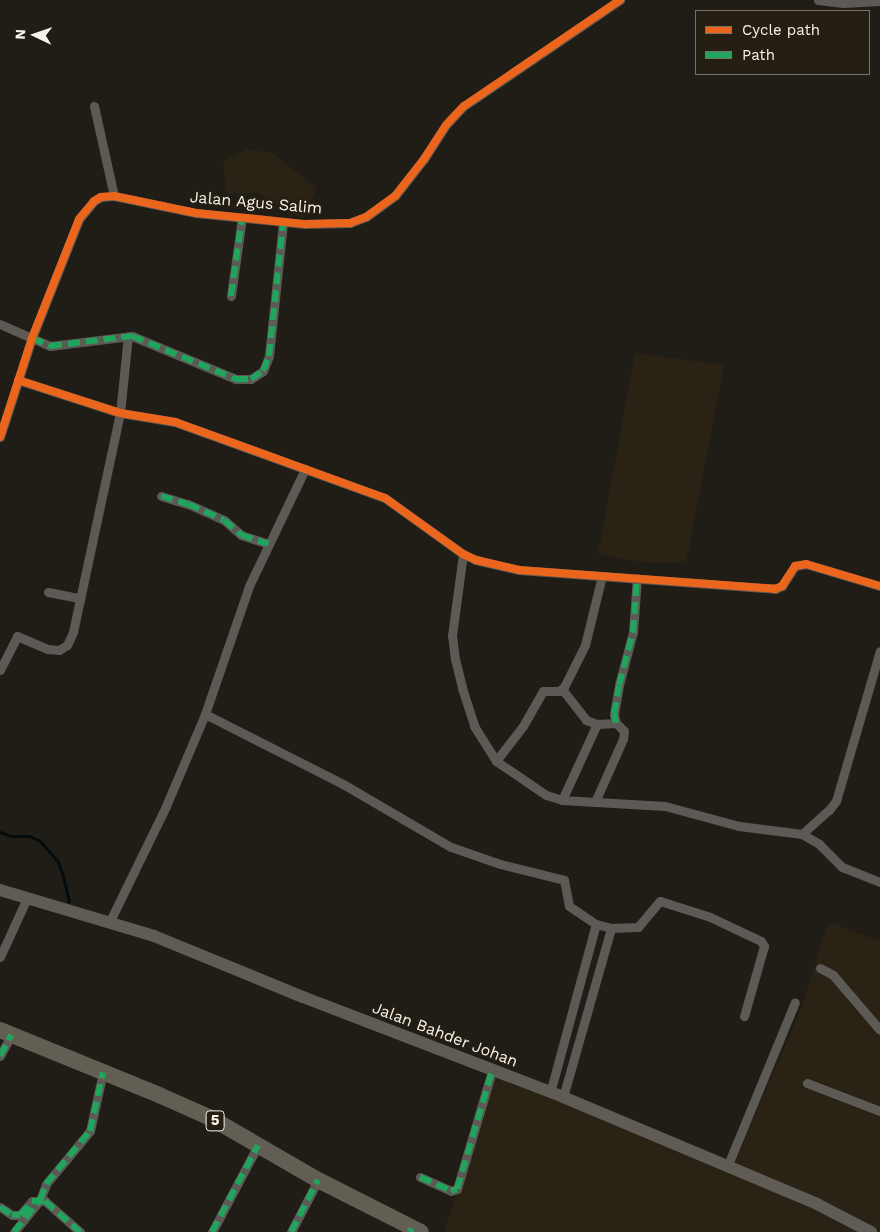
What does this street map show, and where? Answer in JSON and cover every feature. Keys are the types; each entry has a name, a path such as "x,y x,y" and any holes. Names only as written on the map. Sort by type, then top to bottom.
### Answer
{"highway":[{"name":"5","path":"6,1032 210,1118 318,1180 414,1231"}],"main road":[{"name":"Jalan Bahder Johan","path":"0,890 154,936 303,997 563,1098 817,1204 871,1232"}],"street":[{"name":"Jalan Agus Salim","path":"114,196 196,213 305,224 350,223 381,208 395,196 424,159 446,125 464,106 620,0"},
{"path":"818,0 843,3 880,1"},
{"path":"0,437 32,338 78,219 94,201 101,197 114,196 94,106"},
{"path":"231,296 242,218"},
{"path":"0,324 50,346 128,336 142,338 236,380 244,381 258,376 267,364 269,356 283,222"},
{"path":"0,670 17,636 48,650 58,650 67,645 73,632 120,413 128,336"},
{"path":"18,380 120,413 175,422 385,498 462,554 476,560 519,570 775,589 782,586 795,566 806,564 880,586"},
{"path":"109,923 166,806 205,714 249,586 305,469"},
{"path":"161,496 188,504 215,516 229,523 241,535 269,544"},
{"path":"462,554 452,635 455,658 474,726 496,761 546,795 562,800 665,806 739,826 802,834 820,844 842,867 868,879 880,882"},
{"path":"562,689 585,645 602,576"},
{"path":"595,802 623,739 624,731 616,723 614,714 619,685 633,632 637,578"},
{"path":"48,592 80,598"},
{"path":"802,834 829,810 836,801 875,680 880,650"},
{"path":"496,761 523,726 543,691 562,689"},
{"path":"562,689 586,720 597,724 616,723"},
{"path":"205,714 343,784 451,847 500,864 564,880 569,906 596,924 611,928 638,928 660,901 710,916 761,941 764,946 744,1016"},
{"path":"562,800 597,724"},
{"path":"0,958 27,898"},
{"path":"550,1093 596,924"},
{"path":"563,1098 611,928"},
{"path":"820,968 833,975 880,1030"},
{"path":"727,1167 796,1002"},
{"path":"0,1056 6,1032"},
{"path":"420,1177 451,1191 455,1191 460,1185 492,1071"},
{"path":"14,1232 40,1200 46,1184 90,1130 104,1072"},
{"path":"807,1084 880,1111"},
{"path":"212,1232 258,1145"},
{"path":"291,1232 318,1180"},
{"path":"0,1207 12,1215 20,1216 32,1201 45,1201 80,1232"}],"shaded area":[{"path":"247,149 273,153 317,188 303,219 258,193 226,194 223,161"},
{"path":"635,353 724,365 686,563 646,563 598,554"},
{"path":"829,922 880,941 880,1232 444,1232 494,1075 731,1171 800,1011"}],"waterway":[{"path":"0,832 11,836 29,836 40,841 58,862 69,901"}],"marked path":[{"path":"231,296 242,218"},
{"path":"32,338 50,346 132,336 236,379 251,379 263,371 269,356 283,222"},
{"path":"161,496 188,504 224,520 241,535 269,544"},
{"path":"616,723 614,714 619,685 633,632 637,578"},
{"path":"0,1056 11,1035"},
{"path":"420,1177 451,1191 457,1189 492,1071"},
{"path":"14,1232 40,1200 46,1184 90,1131 103,1072"},
{"path":"212,1232 258,1145"},
{"path":"291,1232 318,1180"},
{"path":"0,1207 12,1215 20,1215 32,1201 45,1201 80,1232"},
{"path":"410,1232 412,1228"}],"cycle path":[{"path":"0,437 32,338 79,219 94,201 101,197 114,196 196,213 305,224 350,223 366,217 395,196 424,159 446,125 464,106 620,0"},
{"path":"18,380 120,413 175,422 385,498 463,554 476,560 519,570 775,589 782,586 795,566 806,564 880,586"}]}
